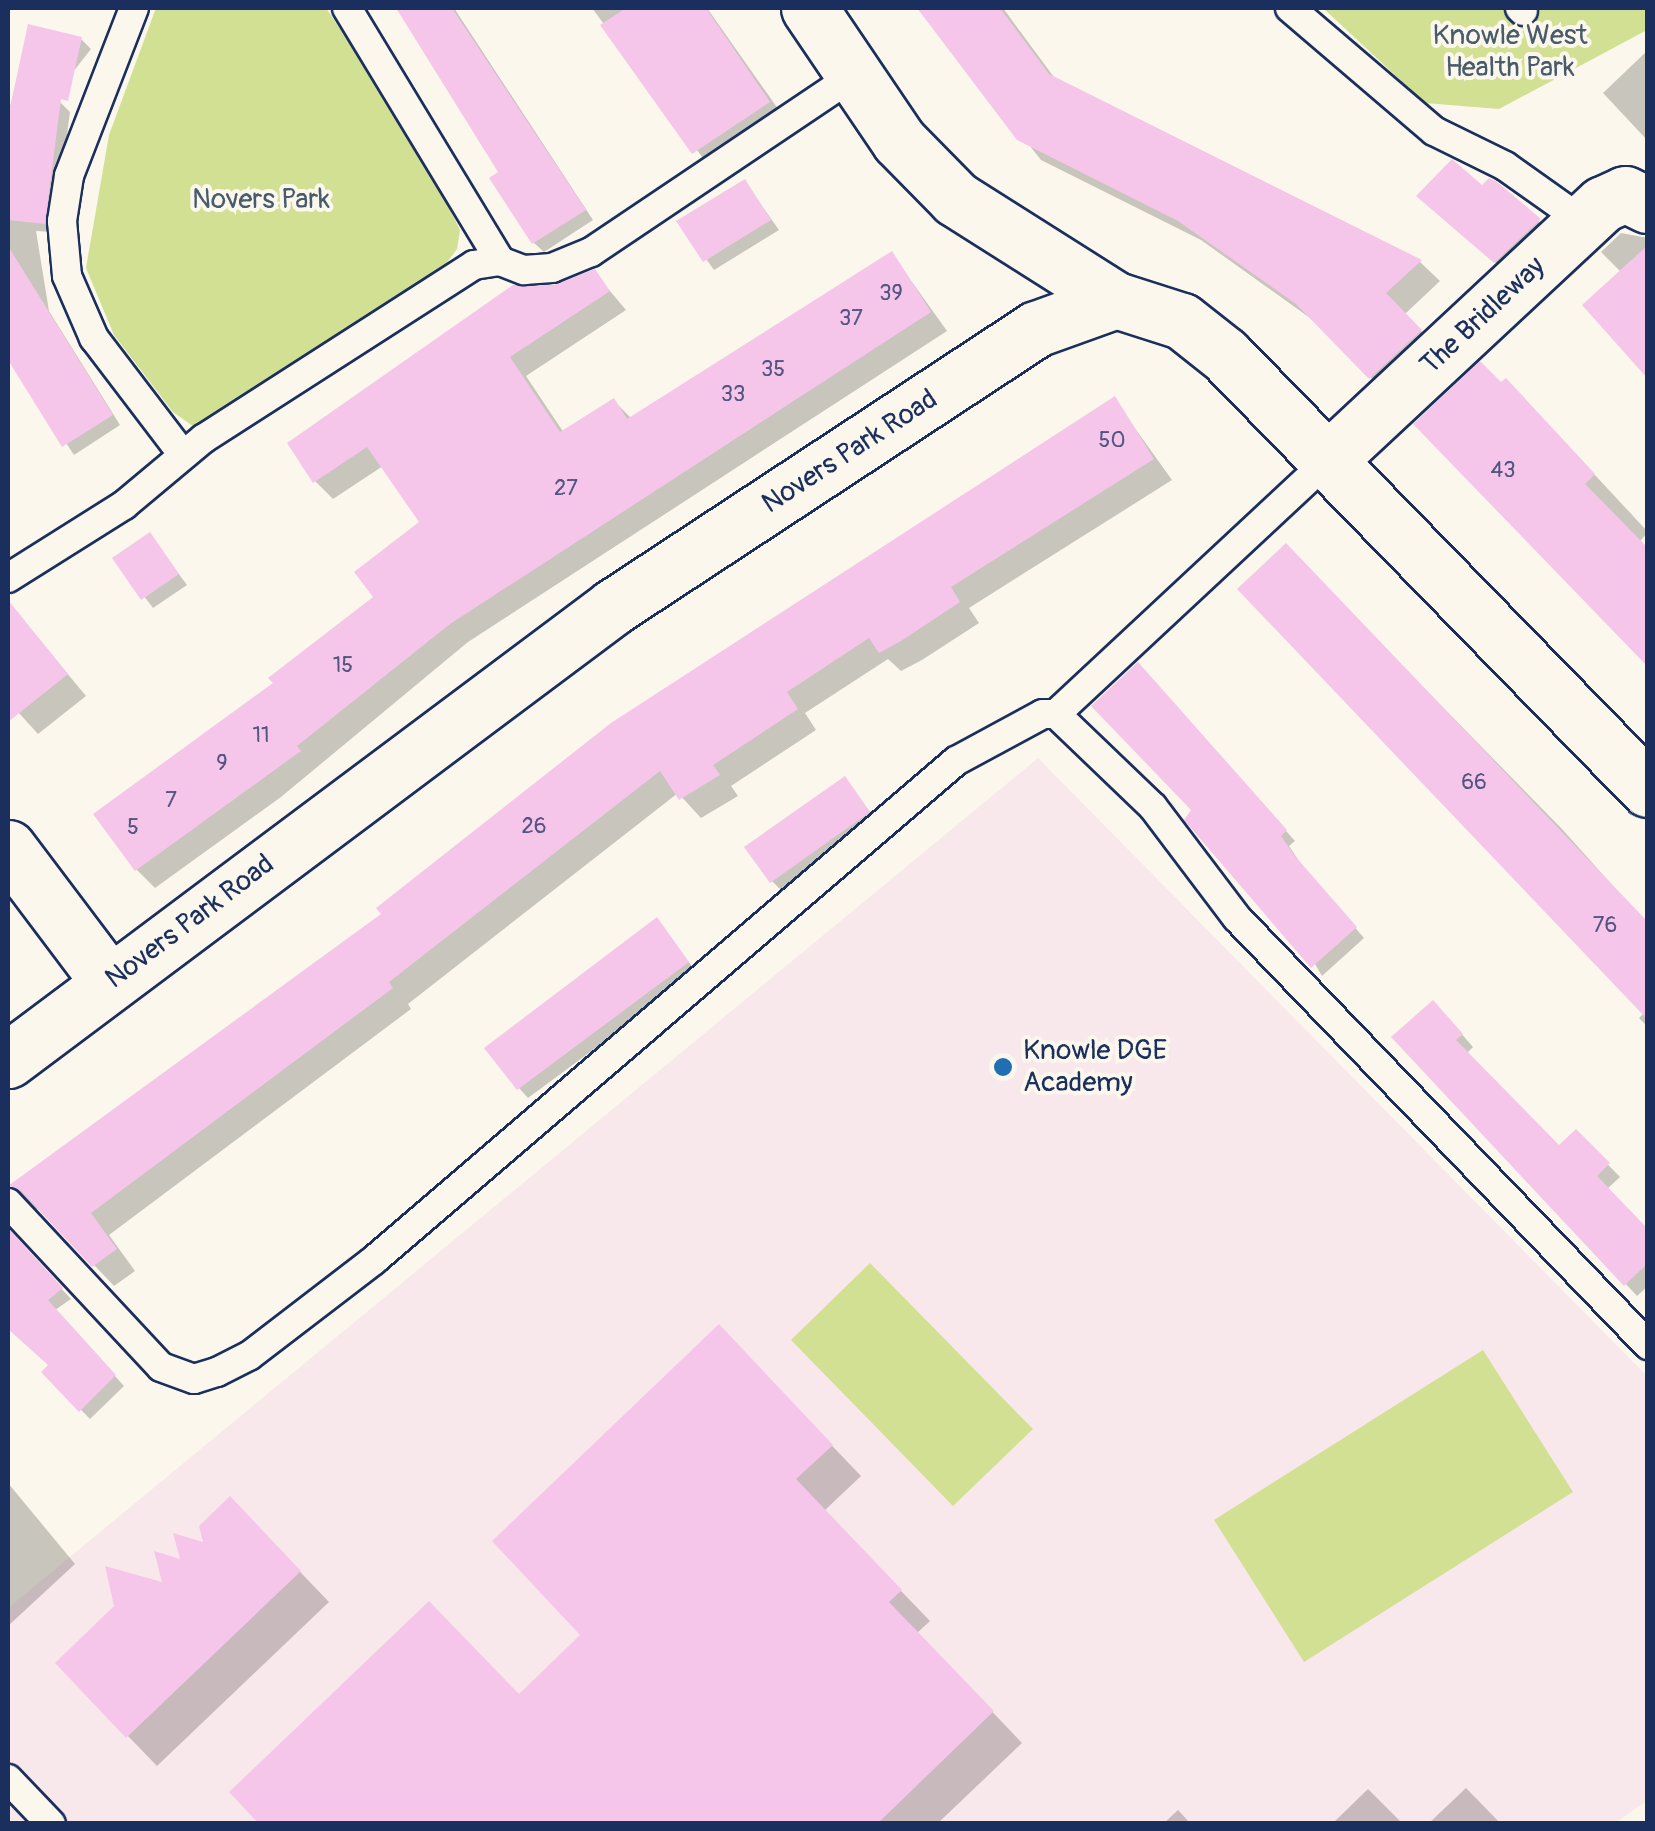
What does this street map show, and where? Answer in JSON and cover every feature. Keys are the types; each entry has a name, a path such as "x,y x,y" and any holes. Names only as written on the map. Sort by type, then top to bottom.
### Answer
{"street":[{"path":"809,8 900,141 956,198 1116,300 1182,320 1224,355 1648,789"},
{"name":"The Bridleway","path":"1327,461 1615,196 1648,205"},
{"name":"Novers Park Road","path":"8,1060 613,608 1036,329 1116,300"},
{"path":"8,848 109,982"}],"lane":[{"path":"134,8 69,176 62,221 67,276 94,338 183,455"},
{"path":"347,8 500,261"},
{"path":"1290,8 1434,131 1505,166 1584,222"},
{"path":"8,578 124,505 183,455 474,265 500,261 524,270 552,268 591,252 854,75"},
{"path":"8,1203 160,1367 194,1379 250,1356 374,1260 956,761 1043,714 1056,714 1327,461"},
{"path":"1056,714 1153,807 1250,932 1648,1345"},
{"path":"8,1778 51,1824"}],"shaded area":[{"name":"Knowle DGE Academy","path":"1038,758 1647,1376 1647,1801 1615,1823 8,1824 8,1608"}],"green space":[{"name":"Novers Park","path":"156,8 326,8 415,140 460,230 457,249 439,273 197,429 173,412 114,335 86,268 109,135"},
{"name":"Knowle West Health Park","path":"1323,8 1647,8 1647,30 1499,109 1425,103"},
{"path":"870,1263 1033,1429 953,1506 791,1340"},
{"path":"1483,1350 1573,1492 1304,1662 1214,1520"}],"building":[{"path":"396,8 452,8 586,210 532,244 489,178 498,172"},
{"path":"626,8 706,8 770,102 692,154 600,25"},
{"path":"917,8 1000,8 1049,74 1422,260 1386,293 1422,330 1369,379 1296,304 1178,221 1017,140"},
{"path":"28,24 82,37 68,101 61,99 45,224 8,220 8,117"},
{"path":"1452,159 1482,185 1489,178 1496,181 1541,219 1494,263 1416,196"},
{"path":"745,179 771,220 703,262 676,221"},
{"path":"1648,245 1648,379 1582,305"},
{"path":"8,246 113,415 62,447 8,360"},
{"path":"892,251 931,312 450,624 297,746 301,751 135,871 93,814 273,683 268,678 373,597 354,572 419,522 367,447 313,483 287,443 513,285 554,285 595,269 610,291 510,357 560,432 614,398 627,419"},
{"path":"1480,361 1501,382 1506,378 1595,474 1585,484 1648,548 1648,667 1413,424"},
{"path":"1115,396 1154,459 951,587 960,602 901,641 879,653 869,638 787,692 798,709 713,765 720,775 679,800 660,771 389,982 393,988 91,1213 117,1249 92,1267 21,1191 8,1186 381,914 376,908 611,723"},
{"path":"150,532 179,574 141,600 112,558"},
{"path":"1286,543 1648,922 1648,1020 1237,589"},
{"path":"8,600 68,674 8,722"},
{"path":"1138,662 1287,830 1281,836 1294,855 1357,927 1311,968 1184,820 1191,810 1091,706"},
{"path":"845,776 870,812 770,883 744,847"},
{"path":"657,917 689,962 517,1090 484,1048"},
{"path":"1433,1000 1463,1034 1456,1040 1559,1145 1576,1129 1610,1163 1597,1176 1648,1229 1648,1263 1624,1286 1391,1037"},
{"path":"8,1228 63,1288 48,1300 116,1375 79,1412 41,1372 48,1365 8,1329"},
{"path":"719,1324 833,1445 796,1479 902,1590 889,1602 994,1711 877,1824 259,1824 229,1792 429,1601 519,1694 580,1635 492,1541"},
{"path":"230,1496 301,1571 126,1738 55,1663 114,1606 105,1566 162,1582 154,1551 180,1559 173,1533 203,1542 199,1526"}],"place":[{"name":"Knowle DGE Academy","path":"1003,1067"}]}
